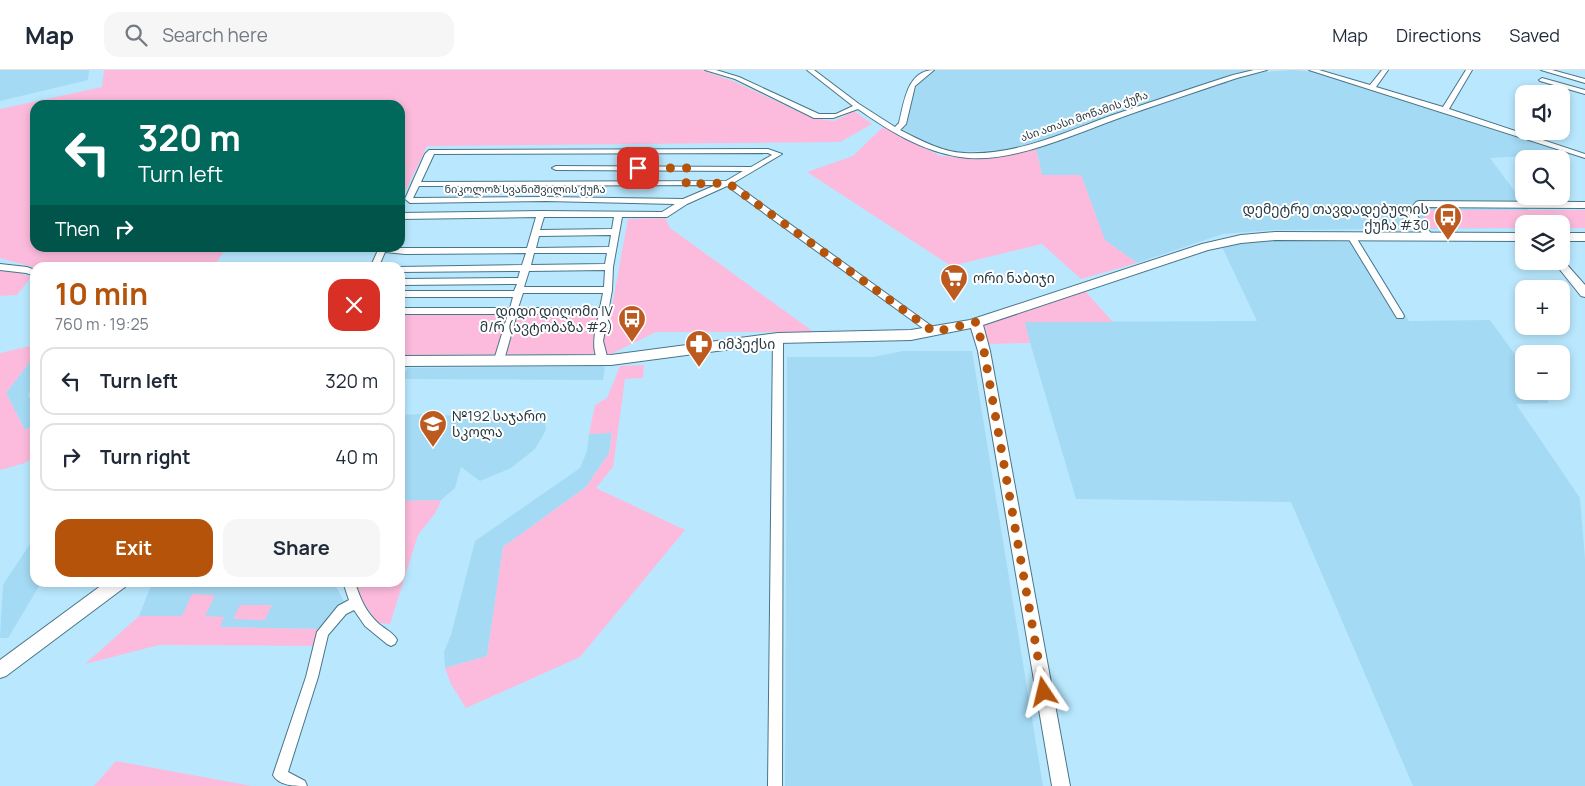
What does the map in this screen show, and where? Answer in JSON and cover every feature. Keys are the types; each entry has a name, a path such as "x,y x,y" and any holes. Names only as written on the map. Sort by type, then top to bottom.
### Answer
{"main road":[{"path":"405,361 603,360 778,338 885,337 934,332 976,322 1223,242 1275,236 1515,237"},
{"path":"1570,237 1585,237"},
{"path":"1566,270 1585,293"},
{"path":"976,322 984,351 1061,786"},
{"path":"0,670 112,587"}],"street":[{"path":"708,70 737,78 817,116 829,118 840,116 858,106"},
{"name":"ასი ათასი მოწამის ქუჩა","path":"810,70 858,106 896,130 942,151 956,154 998,154 1028,148 1235,76 1264,70"},
{"path":"896,130 902,124 912,84 930,70"},
{"path":"1312,70 1445,110 1585,156"},
{"path":"1372,88 1385,70"},
{"path":"1445,110 1469,70"},
{"path":"1585,82 1545,70 1540,84 1585,92"},
{"name":"ნიკოლოზ სვანიშვილის ქუჩა","path":"415,184 410,200 546,199 684,202 728,183 778,154 768,151 690,152"},
{"path":"405,216 664,215 684,202 686,184 690,152 436,152 429,154 415,184 686,184 728,183 934,332"},
{"path":"556,168 753,169"},
{"path":"475,200 480,184"},
{"path":"1430,237 1414,218 1412,212 1419,204 1585,205"},
{"path":"499,360 542,214"},
{"path":"603,360 598,341 608,290 609,267 619,214"},
{"path":"536,233 616,232"},
{"path":"1351,236 1400,316"},
{"path":"405,249 457,251 612,250"},
{"path":"451,268 457,251"},
{"path":"0,267 20,268 30,271"},
{"path":"405,268 609,267"},
{"path":"405,282 608,290"},
{"path":"405,294 520,288"},
{"path":"405,311 604,311"},
{"path":"776,786 778,338"},
{"path":"350,587 355,603 374,629 391,640"},
{"path":"300,786 280,775 284,760 312,677 323,632 342,610 355,603"}],"shaded area":[{"path":"0,70 89,70 88,80 0,101"},
{"path":"104,70 701,70 733,81 812,118 834,121 854,111 872,124 840,142 427,146 405,192 405,100 42,100 102,87"},
{"path":"935,70 1254,70 1235,73 1026,145 1001,150 961,152 937,147 902,129 918,82"},
{"path":"1292,70 1317,72 1515,135 1515,140 1529,140 1558,150 1515,150 1515,157 1490,158 1515,192 1515,205 1525,205 1532,215 1515,215 1515,228 1272,230 1223,234 1137,263 1105,241 1081,175 1042,175 1036,148 1238,77 1264,72"},
{"path":"30,103 30,252 223,252 217,262 30,262 30,266 0,258 0,109"},
{"path":"883,127 940,156 973,158 1008,155 1036,148 1042,175 1081,175 1105,240 1137,263 1081,279 1042,244 951,266 807,172 853,156"},
{"path":"1422,210 1585,210 1585,228 1570,228 1570,215 1515,215 1515,228 1429,228"},
{"path":"665,218 670,228 814,332 656,332 611,354 405,355 405,312 611,312 628,219"},
{"path":"1245,241 1359,241 1409,321 1490,320 1515,355 1515,400 1547,400 1549,403 1516,404 1580,498 1585,559 1585,786 1413,786 1291,502 1076,499 1024,322 1257,321 1222,247"},
{"path":"10,269 30,277 30,278 17,295 0,296 0,270"},
{"path":"1085,291 1113,322 1025,322 1030,343 986,344 982,325"},
{"path":"30,346 30,362 6,393 25,430 30,428 30,460 0,470 0,353"},
{"path":"903,351 972,351 1043,786 785,786 787,357 873,357"},
{"path":"30,362 30,391 28,395 30,399 30,428 25,430 6,393"},
{"path":"644,365 643,378 625,379 613,467 596,488 685,530 580,657 466,708 451,684 445,668 487,656 503,547 586,487 609,453 612,433 589,434 595,405 607,398 620,366"},
{"path":"605,367 603,380 405,379 407,368"},
{"path":"422,414 545,421 546,430 535,449 511,468 480,481 461,467 455,488 441,500 405,501 405,415"},
{"path":"612,432 609,453 586,487 503,547 487,656 445,668 444,652 451,635 475,541 580,468 587,451 589,434"},
{"path":"441,500 436,512 418,535 405,576 405,501"},
{"path":"30,544 30,587 39,587 8,638 0,638 3,585"},
{"path":"150,587 336,587 345,603 318,629 219,627 223,617 139,616"},
{"path":"356,587 402,587 390,624 378,623 359,596"},
{"path":"192,594 215,595 205,616 224,617 220,627 318,629 317,646 159,645 85,664 139,616 182,616"},
{"path":"240,605 272,605 265,620 233,619"},
{"path":"116,761 252,786 94,786"}],"place":[{"name":"დემეტრე თავდადებულის ქუჩა #30","path":"1448,241"},
{"name":"ორი ნაბიჯი","path":"954,302"},
{"name":"დიდი დიღომი IV მ/რ (ავტობაზა #2)","path":"632,343"},
{"name":"იმპექსი","path":"699,368"},
{"name":"№192 საჯარო სკოლა","path":"433,448"}],"route":[{"path":"638,168 688,168 686,184 728,183 934,332 976,322 984,351 1044,692"}]}
